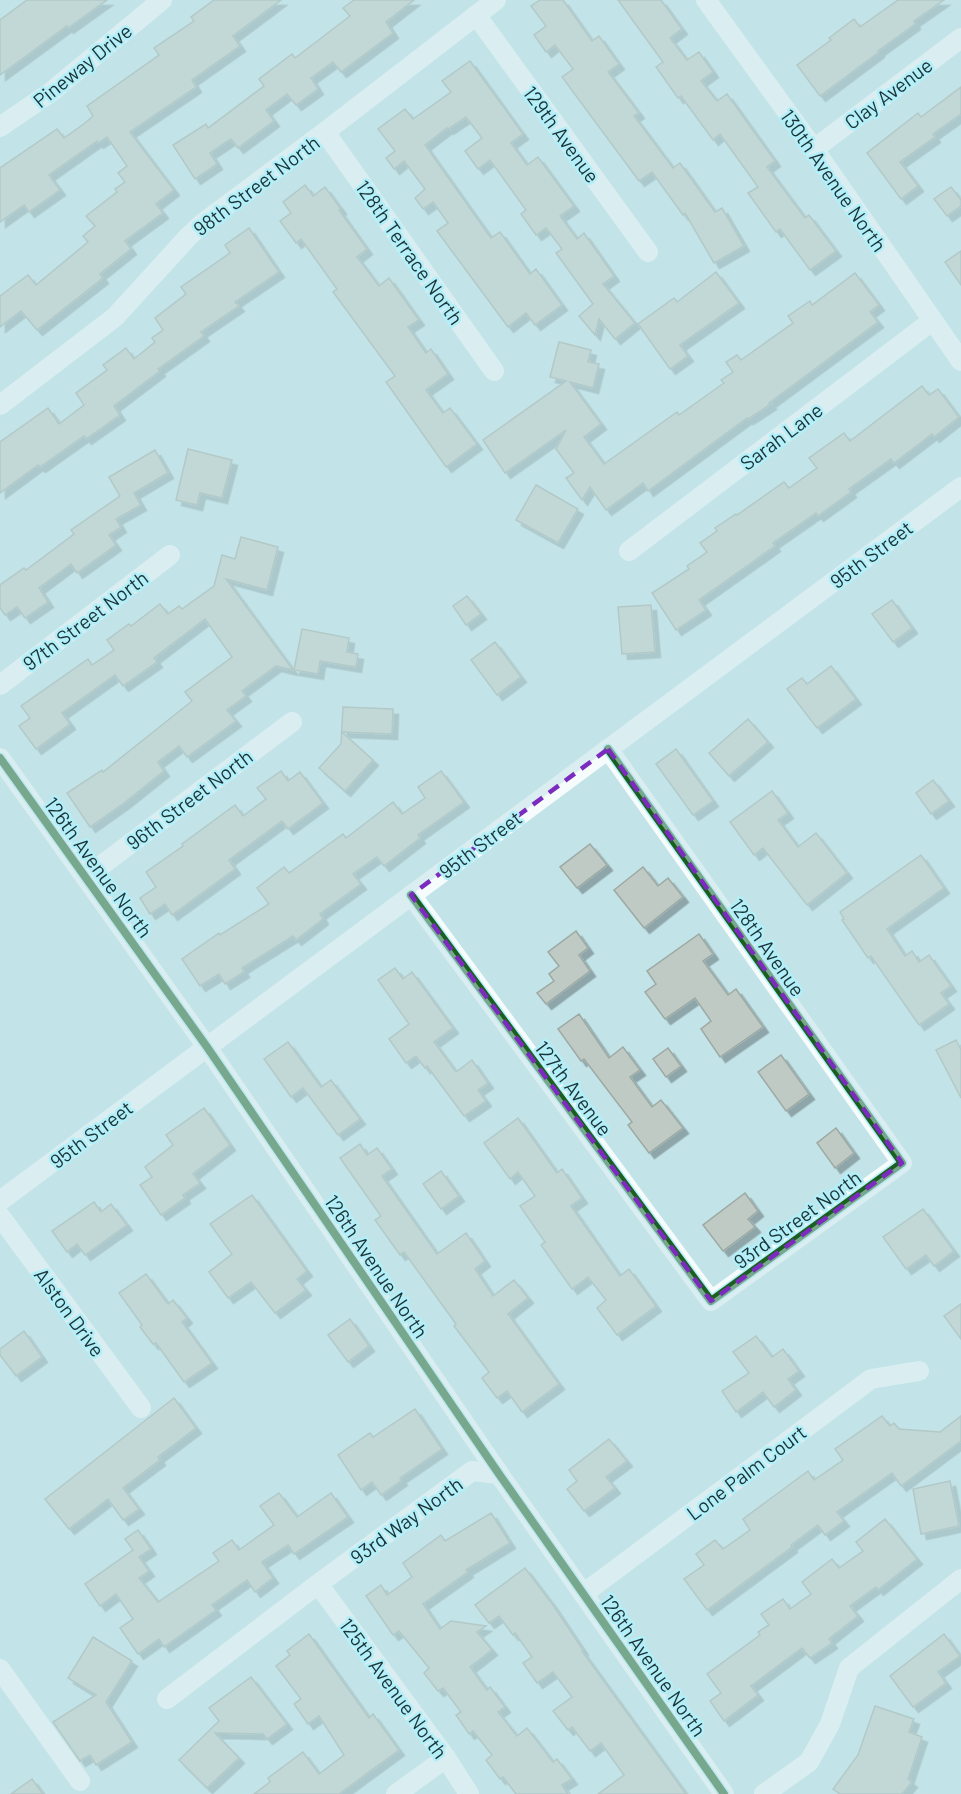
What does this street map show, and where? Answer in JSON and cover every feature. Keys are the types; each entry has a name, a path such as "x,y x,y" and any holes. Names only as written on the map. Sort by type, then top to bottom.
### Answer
{"street":[{"name":"Pineway Drive","path":"0,127 51,92 162,0"},
{"name":"98th Street North","path":"0,405 115,317 203,223 496,0"},
{"name":"130th Avenue North","path":"706,0 814,149 961,361"},
{"name":"129th Avenue","path":"476,15 648,252"},
{"name":"Clay Avenue","path":"814,149 961,38"},
{"name":"128th Terrace North","path":"325,132 494,372"},
{"name":"Sarah Lane","path":"629,551 932,321"},
{"name":"95th Street","path":"0,1201 961,487"},
{"name":"97th Street North","path":"0,685 170,555"},
{"name":"96th Street North","path":"86,877 292,722"},
{"name":"128th Avenue","path":"608,749 902,1163"},
{"name":"126th Avenue North","path":"0,758 207,1047 499,1474 724,1794"},
{"name":"127th Avenue","path":"411,895 711,1301"},
{"name":"93rd Street North","path":"711,1301 902,1163"},
{"name":"Alston Drive","path":"0,1216 141,1408"},
{"name":"Lone Palm Court","path":"583,1594 871,1379 919,1371"},
{"name":"93rd Way North","path":"167,1698 472,1471 499,1474"},
{"path":"764,1794 809,1762 830,1724 849,1668 961,1579"},
{"name":"125th Avenue North","path":"318,1584 446,1758 469,1794"},
{"path":"0,1669 80,1781"},
{"path":"396,1794 446,1758"}],"highlighted area":[{"path":"608,749 902,1163 711,1301 411,895"}],"building":[{"path":"27,0 107,0 0,75 0,20"},
{"path":"214,0 281,0 233,36 240,46 192,80 196,87 130,132 174,190 156,204 163,213 125,241 131,249 100,274 103,278 37,330 21,311 0,327 0,296 28,275 36,285 88,242 83,236 95,226 86,216 117,192 115,189 125,182 118,173 127,166 107,137 98,143 97,141 49,175 60,190 29,212 24,205 0,222 0,168 57,129 64,138 85,123 93,116 87,106 159,55 154,48 194,21 191,17"},
{"path":"354,0 414,0 386,22 393,33 341,72 333,62 311,78 318,89 296,105 287,94 266,110 274,121 238,148 231,139 210,153 217,164 195,179 173,145 206,124 208,128 264,86 259,79 292,54 295,58 350,16 343,8"},
{"path":"540,0 563,0 592,41 599,36 619,64 608,72 639,113 634,116 673,168 680,163 715,212 722,208 744,246 714,263 685,213 683,215 652,172 639,181 562,77 573,69 555,45 546,52 534,35 546,26 531,6"},
{"path":"618,0 661,0 682,29 670,38 687,60 699,52 713,72 701,81 717,101 727,94 775,161 767,167 805,218 809,215 836,251 810,270 780,229 776,232 748,193 758,187 720,134 713,140 681,96 678,98 656,67 663,62"},
{"path":"898,0 944,0 820,96 797,65 831,40 829,38 854,19 860,27"},
{"path":"470,61 523,134 511,143 527,165 538,157 574,206 560,216 577,239 584,233 614,276 603,284 635,323 615,339 599,319 595,335 579,316 593,304 556,253 562,249 546,228 536,235 521,214 526,210 490,160 478,169 465,151 482,138 466,117 425,145 491,238 500,232 530,274 536,269 562,305 535,325 526,313 508,327 437,231 448,223 433,202 423,209 415,198 425,189 404,161 394,169 386,158 395,151 378,129 405,109 413,119 451,92 442,81"},
{"path":"961,87 961,114 933,134 935,137 900,162 918,186 901,199 867,153 918,113 921,117"},
{"path":"305,185 313,196 325,187 367,249 357,257 379,286 389,278 419,320 408,327 426,353 431,349 448,374 426,390 443,413 450,408 477,444 446,467 386,382 395,376 333,292 337,289 301,239 296,243 280,221 291,213 283,202"},
{"path":"951,187 961,200 961,206 947,216 934,199"},
{"path":"249,228 279,272 235,302 239,306 201,332 204,336 158,369 160,371 114,406 120,415 86,439 84,436 40,467 38,465 0,493 0,442 48,408 59,424 84,405 76,393 107,370 103,365 126,348 134,359 155,342 152,338 163,330 155,318 186,294 181,287 230,253 225,245"},
{"path":"961,251 961,285 945,262"},
{"path":"716,272 739,303 680,345 688,356 670,369 638,324 674,298 677,302"},
{"path":"855,273 879,305 870,312 878,322 769,403 771,404 747,418 648,491 643,483 606,510 590,487 582,500 566,478 574,473 556,449 566,430 505,473 483,440 566,381 550,377 559,342 591,350 588,362 599,364 593,388 570,382 601,424 584,437 604,464 677,412 679,415 724,383 721,380 733,372 726,362 737,355 741,360 793,323 788,316 810,301 812,305"},
{"path":"922,386 929,395 938,389 959,417 934,437 932,434 894,463 891,459 849,489 851,492 818,516 816,513 773,543 775,546 699,600 706,610 676,630 652,593 689,569 687,566 707,552 700,543 717,531 715,528 784,482 789,488 817,468 809,458 844,433 850,441"},
{"path":"188,449 232,460 222,498 200,493 197,505 176,500"},
{"path":"155,450 168,473 134,493 141,505 116,519 121,527 109,535 116,545 77,573 71,564 39,588 48,602 25,618 17,607 5,615 0,608 0,585 24,568 26,570 74,534 71,530 120,496 109,477"},
{"path":"536,485 578,509 558,543 516,520"},
{"path":"241,537 278,547 267,590 226,579 293,670 276,666 242,691 246,696 227,710 236,721 187,757 179,746 158,762 164,771 90,827 67,793 102,770 103,772 192,701 185,692 232,657 205,619 154,658 157,662 123,686 115,675 62,713 70,724 36,749 19,726 30,718 21,706 88,659 92,665 114,650 107,640 129,624 131,626 160,604 168,614 179,606 182,609 214,586 222,555 235,559"},
{"path":"467,596 481,614 466,625 453,606"},
{"path":"892,600 912,628 893,642 872,614"},
{"path":"651,605 655,652 622,654 618,607"},
{"path":"302,629 349,638 347,652 358,654 356,667 320,661 318,674 294,670"},
{"path":"495,642 521,677 497,695 471,660"},
{"path":"831,666 856,699 817,728 787,689 802,678 807,684"},
{"path":"343,707 393,709 392,734 342,732 373,760 345,791 319,768 341,744"},
{"path":"748,719 768,742 729,776 709,753"},
{"path":"676,749 713,801 693,815 656,764"},
{"path":"281,771 288,781 300,772 323,803 288,829 282,821 229,860 235,869 172,915 165,904 150,914 140,898 156,887 146,872 235,805 243,816 266,799 257,788"},
{"path":"441,771 464,802 418,835 420,838 384,866 377,857 353,874 361,884 320,914 323,919 296,940 293,936 242,968 244,972 225,984 219,974 200,986 182,959 219,933 220,935 269,904 257,888 284,867 289,873 343,834 346,838 393,802 402,814 425,798 418,787"},
{"path":"933,780 949,801 931,814 916,793"},
{"path":"772,791 788,813 778,820 798,847 816,833 847,873 807,905 763,848 754,855 730,822"},
{"path":"590,844 607,865 577,888 560,867"},
{"path":"921,855 944,888 887,929 905,956 912,951 919,962 929,955 951,986 941,993 949,1004 919,1025 871,956 868,958 842,920 844,919 840,912"},
{"path":"643,867 658,886 668,878 683,897 644,928 614,890"},
{"path":"576,931 588,948 579,955 590,971 546,1004 537,993 554,981 549,974 559,966 548,952"},
{"path":"699,934 713,954 703,961 728,995 736,989 763,1027 720,1057 701,1029 711,1021 695,998 665,1019 645,992 656,984 647,971"},
{"path":"395,968 403,979 412,972 453,1028 434,1042 456,1072 472,1060 488,1083 478,1090 486,1101 464,1116 427,1066 425,1068 416,1056 406,1063 389,1039 409,1024 378,980"},
{"path":"579,1014 609,1058 623,1047 640,1070 630,1077 652,1107 661,1100 683,1128 649,1153 628,1125 632,1122 584,1059 581,1061 558,1029"},
{"path":"956,1040 961,1050 961,1098 936,1050"},
{"path":"288,1042 321,1087 331,1080 360,1119 338,1135 303,1088 291,1097 264,1059"},
{"path":"668,1048 681,1066 666,1077 653,1059"},
{"path":"781,1055 809,1094 786,1111 758,1072"},
{"path":"204,1108 230,1145 193,1174 200,1183 183,1195 185,1198 161,1215 140,1185 152,1177 145,1167 173,1145 166,1135"},
{"path":"518,1118 557,1173 562,1169 582,1198 571,1206 620,1276 629,1269 656,1306 617,1335 597,1308 606,1300 588,1277 572,1289 541,1245 545,1242 520,1206 535,1196 518,1172 510,1179 484,1143"},
{"path":"836,1128 854,1153 835,1168 817,1143"},
{"path":"360,1144 367,1155 377,1148 392,1169 382,1176 437,1254 466,1233 485,1261 475,1269 493,1296 514,1280 528,1298 508,1314 559,1384 522,1412 507,1391 497,1398 482,1378 489,1372 454,1326 456,1324 404,1252 400,1255 375,1220 381,1216 340,1158"},
{"path":"441,1171 459,1196 441,1209 423,1184"},
{"path":"745,1193 758,1211 748,1219 755,1227 723,1251 703,1225"},
{"path":"252,1195 307,1271 297,1279 306,1290 275,1313 251,1282 228,1298 209,1272 232,1254 210,1224"},
{"path":"94,1202 101,1212 111,1204 127,1225 85,1255 77,1244 67,1252 52,1231"},
{"path":"923,1209 954,1251 934,1266 926,1255 906,1269 883,1237"},
{"path":"146,1274 168,1304 173,1300 187,1318 182,1322 212,1363 184,1382 156,1343 153,1344 140,1327 142,1325 119,1293"},
{"path":"961,1304 961,1339 944,1316"},
{"path":"350,1319 369,1346 348,1362 328,1335"},
{"path":"24,1331 42,1357 16,1376 0,1355 0,1349"},
{"path":"756,1336 772,1357 783,1349 799,1371 788,1379 796,1390 774,1407 763,1392 736,1412 722,1391 749,1373 733,1352"},
{"path":"174,1398 196,1428 158,1457 160,1460 123,1488 139,1509 123,1520 108,1499 69,1529 45,1499"},
{"path":"415,1409 442,1449 400,1478 402,1480 381,1495 372,1482 361,1490 338,1455 370,1433 373,1437"},
{"path":"882,1416 890,1426 894,1423 899,1429 940,1432 961,1416 961,1441 901,1486 892,1473 837,1512 844,1521 825,1535 818,1525 707,1610 684,1579 704,1565 696,1554 715,1540 723,1549 750,1530 743,1519 808,1471 814,1480 843,1460 835,1449"},
{"path":"609,1439 627,1461 606,1477 615,1488 584,1511 567,1489 577,1481 569,1470"},
{"path":"950,1481 959,1526 921,1534 913,1489"},
{"path":"279,1493 297,1517 331,1493 348,1517 294,1554 288,1545 262,1562 273,1578 255,1592 247,1580 212,1605 216,1610 164,1647 159,1639 138,1654 120,1628 133,1619 116,1594 100,1606 85,1584 133,1550 125,1539 138,1530 151,1549 139,1557 149,1571 139,1578 158,1602 219,1561 213,1553 232,1540 239,1550 274,1525 260,1506"},
{"path":"491,1513 510,1543 466,1570 468,1572 423,1604 440,1629 451,1621 486,1626 477,1632 492,1650 470,1667 487,1690 490,1687 505,1707 498,1712 517,1736 527,1728 553,1762 557,1759 572,1779 562,1785 568,1794 516,1794 503,1777 500,1779 486,1760 492,1755 473,1731 469,1734 456,1715 461,1712 443,1688 438,1691 424,1673 429,1668 399,1631 393,1635 366,1596 381,1585 387,1595 412,1577 403,1563 441,1535 445,1541"},
{"path":"885,1519 917,1559 878,1590 876,1587 850,1606 858,1616 829,1639 832,1643 810,1658 802,1648 751,1686 758,1695 724,1721 710,1701 721,1693 707,1674 760,1635 758,1632 769,1625 761,1614 783,1599 790,1609 811,1594 802,1582 832,1559 839,1568 863,1551 856,1542"},
{"path":"525,1568 686,1794 598,1794 624,1775 601,1743 590,1751 572,1727 568,1730 553,1711 572,1697 553,1672 537,1683 523,1663 532,1657 515,1633 513,1635 499,1616 489,1623 475,1605"},
{"path":"309,1634 369,1718 373,1714 399,1750 339,1794 254,1794 270,1782 268,1778 303,1752 319,1774 344,1755 319,1716 308,1724 294,1704 301,1699 276,1666 290,1655 287,1651"},
{"path":"944,1634 960,1656 938,1672 946,1683 913,1707 890,1676"},
{"path":"93,1637 132,1661 106,1702 132,1742 96,1765 90,1755 80,1761 53,1722 96,1695 68,1678"},
{"path":"251,1677 287,1724 267,1739 263,1734 215,1733 239,1758 207,1788 179,1760 219,1721 209,1708"},
{"path":"875,1706 914,1719 909,1732 922,1737 908,1779 912,1782 902,1794 840,1794 833,1789 858,1755"},
{"path":"32,1779 43,1794 11,1794"}],"cycle path":[{"path":"411,895 711,1301 902,1163 608,749"},
{"path":"0,758 207,1047 499,1474 724,1794"}]}
